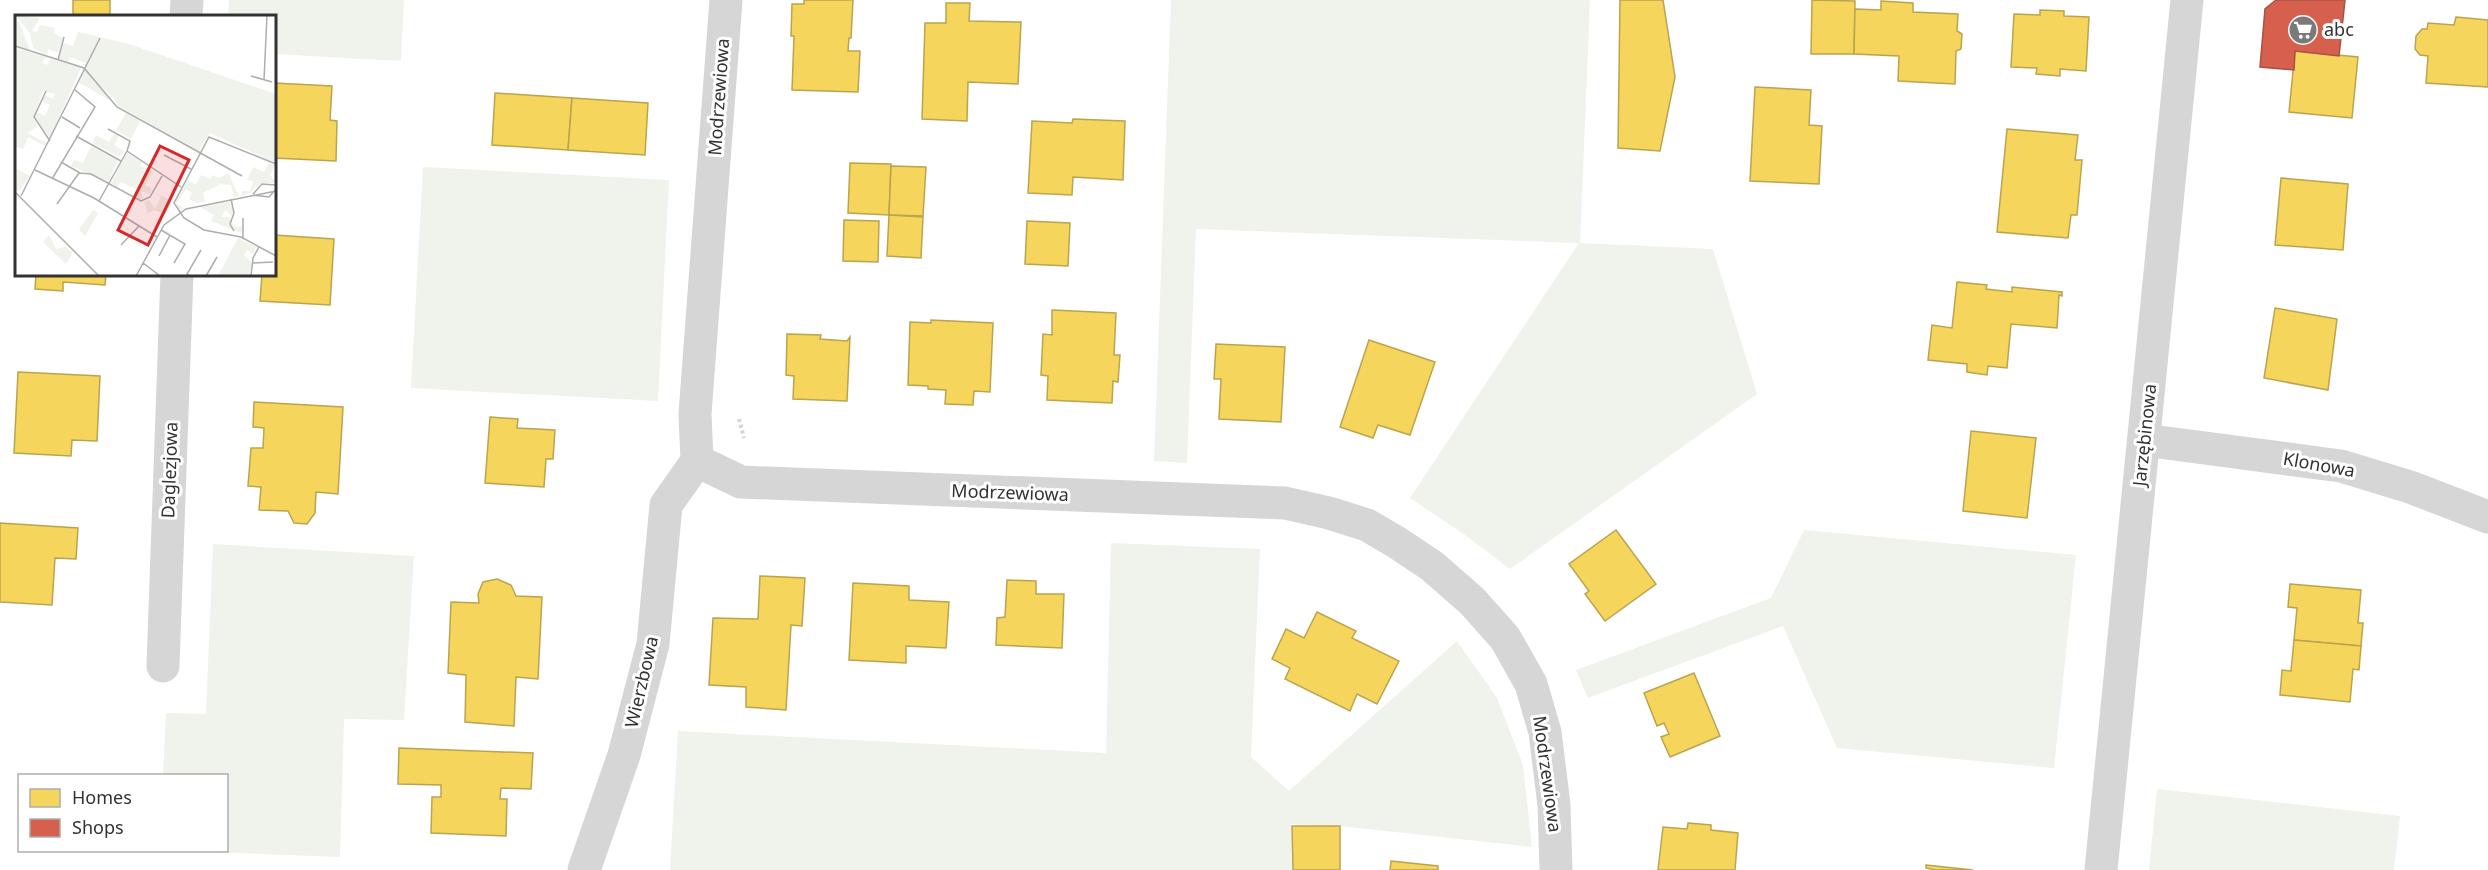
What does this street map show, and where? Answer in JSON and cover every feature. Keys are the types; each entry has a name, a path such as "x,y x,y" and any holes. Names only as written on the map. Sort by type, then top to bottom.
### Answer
{"street":[{"path":"186,15 187,0"},
{"name":"Modrzewiowa","path":"726,0 694,414 697,461 741,482 1285,503 1367,525 1432,566 1472,601 1504,638 1531,684 1545,732 1554,806 1556,870"},
{"name":"Jarzębinowa","path":"2101,870 2187,0"},
{"name":"Daglezjowa","path":"163,666 177,276"},
{"name":"Klonowa","path":"2144,440 2341,466 2410,487 2488,517"},
{"name":"Wierzbowa","path":"584,870 624,755 653,644 666,505 697,461"}],"shaded area":[{"path":"229,0 404,0 401,61 276,54 276,15 228,15"},
{"path":"1171,0 1590,0 1580,243 1713,249 1757,394 1510,569 1410,498 1579,243 1196,229 1187,463 1154,461"},
{"path":"423,167 669,180 658,401 411,388"},
{"path":"1804,530 2076,555 2054,768 1837,748 1783,626 1588,698 1576,670 1771,598"},
{"path":"1111,543 1260,549 1251,757 1289,791 1457,641 1497,698 1523,765 1532,847 1340,826 1291,824 1292,870 670,870 678,731 1106,753"},
{"path":"213,544 414,556 404,720 344,719 340,857 211,852 228,852 228,774 163,774 166,713 206,714"},
{"path":"2157,789 2400,816 2394,870 2149,870"}],"building: Homes":[{"path":"73,0 110,0 110,15 73,15"},
{"path":"804,0 853,0 848,51 860,51 858,92 792,90 794,36 791,36 792,4 804,4"},
{"path":"1620,0 1663,0 1675,77 1660,151 1618,148"},
{"path":"1812,0 1855,1 1854,54 1811,54"},
{"path":"1881,1 1913,3 1913,12 1958,14 1957,31 1962,34 1961,49 1956,51 1955,84 1898,81 1899,56 1854,54 1855,9 1881,10"},
{"path":"946,3 970,3 969,21 1021,22 1018,84 968,82 967,121 922,119 925,23 946,23"},
{"path":"2040,10 2064,11 2064,16 2089,17 2086,71 2060,69 2060,76 2036,74 2037,68 2011,67 2014,14 2040,15"},
{"path":"2456,17 2488,20 2488,87 2426,83 2428,56 2420,55 2415,49 2416,36 2422,29 2427,29 2428,23 2454,25"},
{"path":"2295,51 2358,57 2352,118 2289,112"},
{"path":"276,83 332,86 330,120 337,121 336,161 276,158"},
{"path":"1755,87 1811,90 1809,125 1822,126 1819,184 1750,181"},
{"path":"495,93 572,98 568,150 492,145"},
{"path":"572,98 648,103 645,155 568,150"},
{"path":"1073,119 1125,121 1123,180 1073,177 1072,195 1028,193 1032,121 1072,123"},
{"path":"2007,129 2078,135 2075,160 2082,160 2077,215 2071,215 2068,238 1997,232"},
{"path":"850,163 891,164 889,215 848,213"},
{"path":"891,166 926,167 923,216 889,215"},
{"path":"2281,178 2348,184 2343,250 2275,245"},
{"path":"889,215 923,217 921,258 887,256"},
{"path":"844,220 879,221 878,262 843,261"},
{"path":"1027,221 1070,223 1068,266 1025,264"},
{"path":"276,235 334,239 330,305 260,301 262,276 276,276"},
{"path":"36,276 106,276 105,285 63,282 63,291 35,289"},
{"path":"1957,282 1987,285 1986,289 2012,292 2012,287 2062,292 2062,296 2059,295 2057,328 2011,324 2007,368 1988,366 1987,375 1967,372 1967,364 1928,360 1932,325 1952,328"},
{"path":"2275,308 2337,319 2328,390 2264,378"},
{"path":"1052,310 1116,313 1114,355 1120,355 1118,382 1113,381 1112,403 1047,400 1048,376 1041,375 1043,334 1052,335"},
{"path":"931,320 993,323 990,392 974,391 973,405 945,404 946,390 908,385 910,322 931,323"},
{"path":"787,334 821,335 820,339 847,341 850,337 847,401 793,399 794,376 786,375"},
{"path":"1369,340 1435,362 1410,435 1378,425 1373,438 1340,427"},
{"path":"1216,344 1285,347 1281,422 1219,419 1221,379 1214,379"},
{"path":"18,372 100,376 97,441 72,440 71,456 14,453"},
{"path":"254,402 343,407 338,494 316,492 315,513 307,524 294,523 288,511 259,510 261,487 248,486 251,448 263,448 264,428 253,427"},
{"path":"490,417 518,419 517,428 555,430 553,459 546,459 544,487 485,483"},
{"path":"1971,431 2036,438 2027,518 1963,511"},
{"path":"0,523 78,528 76,559 55,558 52,605 0,602"},
{"path":"1616,530 1656,584 1605,621 1585,594 1589,591 1569,564"},
{"path":"760,576 805,578 802,626 791,625 786,710 746,707 746,687 709,685 713,618 758,619"},
{"path":"497,579 511,585 516,596 542,597 538,679 516,677 514,726 465,722 466,675 448,673 451,602 479,603 478,594 483,582"},
{"path":"1007,580 1036,581 1036,594 1064,594 1062,648 996,645 997,618 1005,617"},
{"path":"853,583 909,586 909,600 949,602 946,648 906,646 906,663 849,660"},
{"path":"2290,584 2361,590 2358,623 2363,623 2361,646 2294,640 2297,608 2288,607"},
{"path":"1317,612 1356,631 1352,638 1399,661 1377,704 1357,694 1350,711 1285,679 1290,668 1272,659 1286,629 1304,638"},
{"path":"2294,640 2361,646 2359,670 2353,669 2350,702 2280,695 2282,670 2291,671"},
{"path":"1694,673 1720,736 1670,757 1661,737 1669,734 1664,723 1657,726 1644,693"},
{"path":"399,748 533,753 531,789 501,788 500,799 507,799 506,836 431,833 432,797 441,797 441,785 398,784"},
{"path":"1688,823 1711,825 1711,830 1738,833 1735,870 1658,870 1663,827 1687,829"},
{"path":"1292,826 1340,826 1340,870 1293,870"},
{"path":"1391,861 1438,866 1438,870 1390,870"},
{"path":"1926,865 1973,870 1935,870 1926,868"}],"building: Shops":[{"name":"abc","path":"2276,0 2345,0 2339,56 2295,51 2294,70 2260,67 2265,9"}],"place":[{"name":"abc","path":"2303,30"}]}
